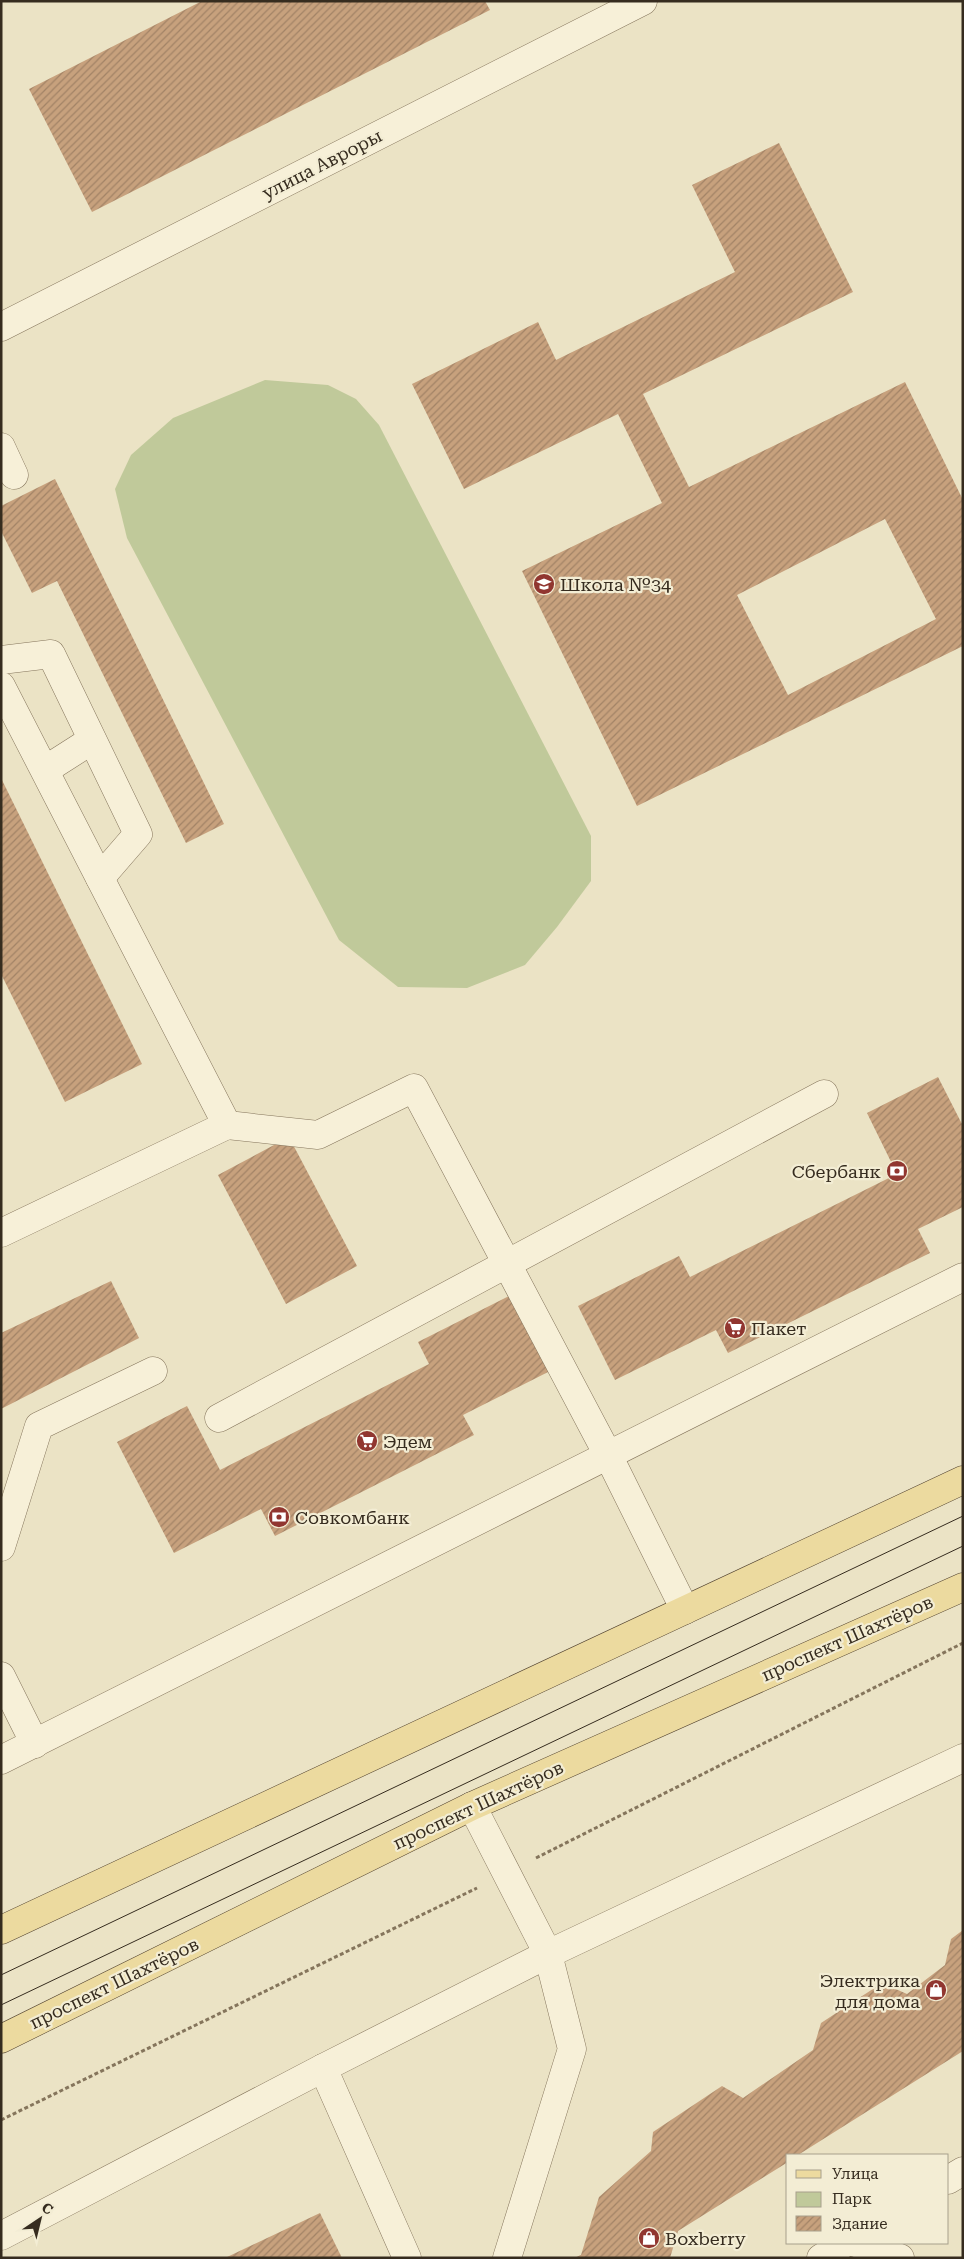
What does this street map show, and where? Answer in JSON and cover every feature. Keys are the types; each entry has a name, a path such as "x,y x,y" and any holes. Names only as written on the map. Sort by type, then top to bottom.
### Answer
{"main road":[{"path":"1,1930 963,1480"},
{"name":"проспект Шахтёров","path":"1,2039 472,1806 963,1587"}],"street":[{"name":"улица Авроры","path":"1,327 643,1"},
{"path":"1,447 14,475"},
{"path":"1,660 51,654 138,834 100,878"},
{"path":"1,686 227,1125"},
{"path":"45,770 92,740"},
{"path":"1,1233 227,1125 318,1136 414,1088 608,1456 685,1610"},
{"path":"219,1418 824,1094"},
{"path":"1,1760 963,1277"},
{"path":"1,1546 39,1426 153,1371"},
{"path":"1,1676 35,1744"},
{"path":"1,2236 322,2068 548,1954 963,1758"},
{"path":"472,1806 548,1954 572,2049 507,2258"},
{"path":"322,2068 407,2258"},
{"path":"949,2179 963,2171"},
{"path":"821,2258 843,2244"},
{"path":"859,2244 900,2258"}],"green space":[{"path":"265,380 328,385 356,399 379,425 591,836 591,881 557,927 525,965 467,988 398,987 339,940 127,538 115,489 131,455 173,418"}],"building":[{"path":"202,1 485,1 490,10 92,212 29,89"},
{"path":"779,143 853,292 643,394 689,487 905,382 963,500 963,646 637,806 522,571 662,503 618,414 464,489 412,384 538,322 556,360 735,272 692,185","holes":["885,519 936,619 788,695 737,595"]},
{"path":"55,479 224,824 186,843 57,581 32,593 1,531 1,506"},
{"path":"1,778 142,1064 65,1102 1,974"},
{"path":"938,1077 963,1126 963,1207 918,1229 930,1253 728,1353 716,1330 615,1380 578,1306 679,1256 690,1277 897,1174 867,1113"},
{"path":"289,1137 357,1266 286,1304 218,1175"},
{"path":"111,1281 139,1338 1,1409 1,1333"},
{"path":"517,1292 556,1368 463,1415 474,1435 275,1536 261,1509 174,1553 117,1442 187,1406 220,1470 429,1364 418,1342"},
{"path":"963,1930 963,2051 800,2154 786,2154 786,2163 678,2231 670,2258 574,2258 581,2255 599,2197 651,2151 653,2132 722,2086 743,2098 813,2050 821,2023 882,1983 907,1994 945,1965 951,1939"},
{"path":"320,2213 342,2258 225,2258"}],"tram line":[{"path":"1,1975 963,1516"},
{"path":"1,2005 963,1546"}],"place":[{"name":"Школа №34","path":"544,584"},
{"name":"Сбербанк","path":"897,1171"},
{"name":"Пакет","path":"735,1328"},
{"name":"Эдем","path":"367,1441"},
{"name":"Совкомбанк","path":"279,1517"},
{"name":"Электрика для дома","path":"936,1990"},
{"name":"Boxberry","path":"649,2238"}]}
